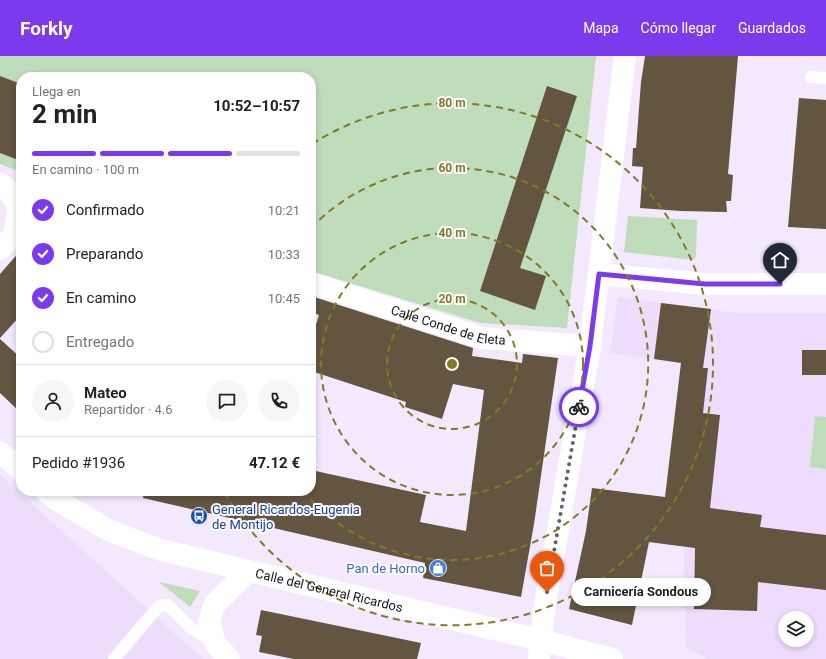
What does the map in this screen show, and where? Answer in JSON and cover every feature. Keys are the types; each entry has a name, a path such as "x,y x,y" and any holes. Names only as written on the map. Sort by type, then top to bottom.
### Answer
{"street":[{"path":"539,649 590,346 625,56"},
{"path":"8,187 16,204"},
{"path":"0,249 14,235 16,222"},
{"path":"599,274 705,284 826,284"},
{"name":"Calle Conde de Eleta","path":"316,285 482,338 590,346"},
{"path":"0,452 16,466"},
{"name":"Calle del General Ricardos","path":"53,496 110,531 161,550 248,571 539,649 612,659"},
{"path":"229,659 214,643 209,622 214,605 248,571"}],"lane":[{"path":"811,78 826,78"},
{"path":"114,659 159,606 168,604 191,628 214,643"}],"shaded area":[{"path":"618,297 737,313 826,313 826,659 708,659 686,647 684,547 586,534 592,488 681,500 685,469 668,468 681,363 610,353"},
{"path":"0,475 16,490 16,496 23,496 203,659 0,659"}],"green space":[{"path":"0,56 596,56 567,328 480,323 316,273 316,72 16,72 16,170 0,164"},
{"path":"628,216 697,220 696,257 693,260 624,252"},
{"path":"815,416 826,417 826,469 810,467"},
{"path":"159,582 200,591 190,607"}],"building":[{"path":"645,56 738,56 728,174 733,175 731,201 726,201 727,212 640,208 643,167 632,166 633,148 636,148 641,82"},
{"path":"0,76 16,82 16,159 0,153"},
{"path":"547,86 577,96 520,268 546,276 535,310 480,291"},
{"path":"799,98 826,100 826,229 788,227"},
{"path":"16,256 16,320 0,338 0,274"},
{"path":"316,298 473,348 472,356 522,363 523,354 558,358 534,524 521,597 423,578 425,563 143,498 143,496 316,496 316,471 426,495 420,522 466,531 484,390 453,384 442,419 405,407 406,402 316,373 316,325 319,315 316,314"},
{"path":"661,303 711,309 703,368 708,368 703,413 720,415 710,508 762,515 760,527 826,535 826,590 758,582 757,611 694,609 695,548 649,542 632,625 569,609 586,531 592,488 665,497 681,363 654,359"},
{"path":"0,339 16,353 16,408 0,393"},
{"path":"802,350 826,350 826,375 802,375"},
{"path":"261,610 421,643 417,659 294,659 259,652 262,636 256,635"}],"way so far":[{"path":"547,592 579,407"}],"place":[{"name":"General Ricardos-Eugenia de Montijo","path":"199,516"},
{"name":"Pan de Horno","path":"438,568"},
{"name":"Carnicería Sondous","path":"547,592"}],"route":[{"path":"579,407 590,346 599,274 705,284 780,284"}]}
